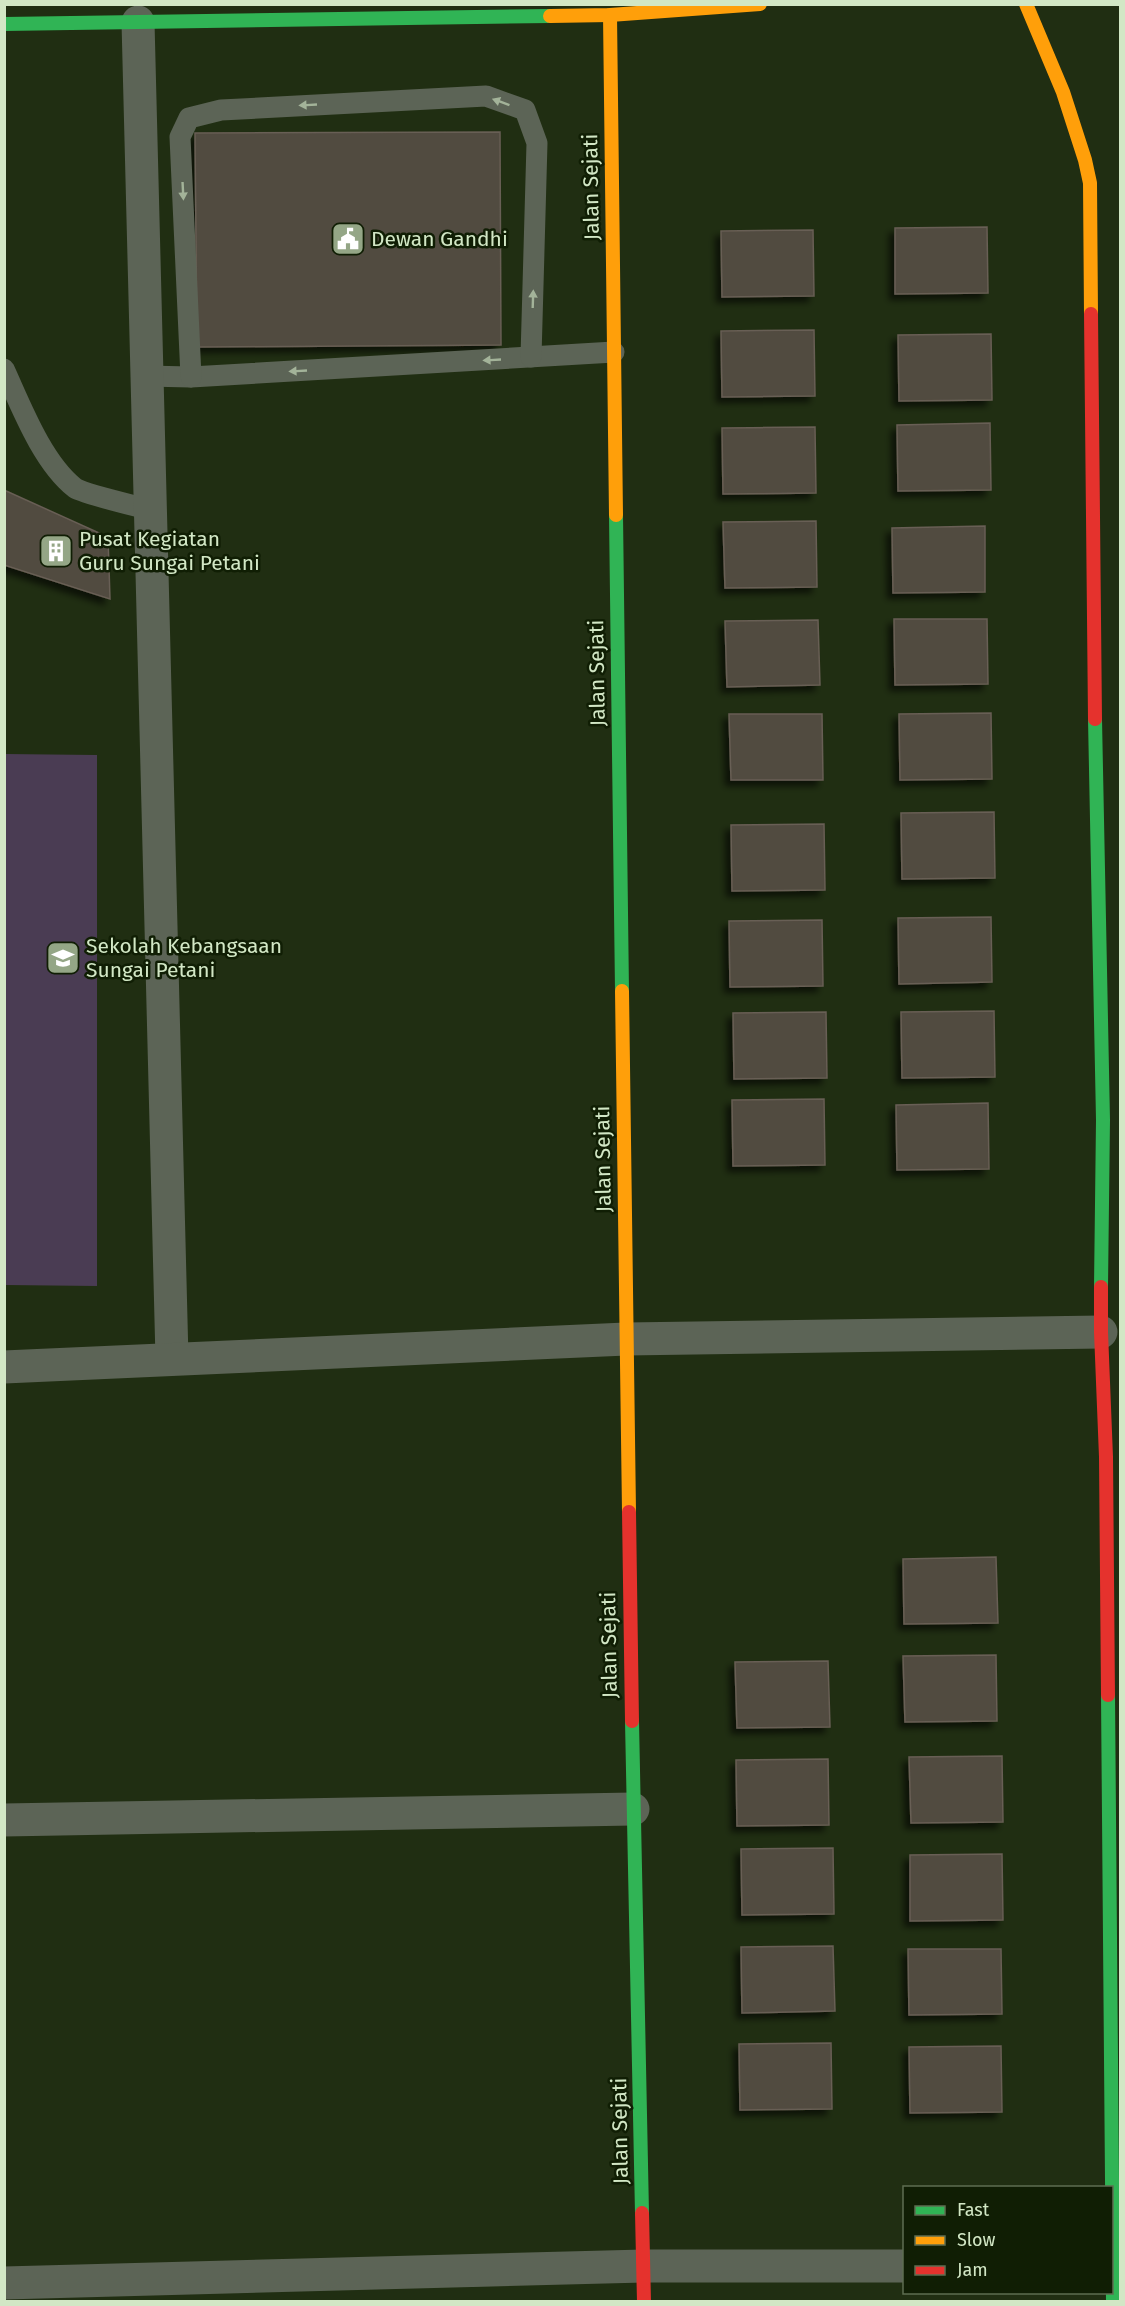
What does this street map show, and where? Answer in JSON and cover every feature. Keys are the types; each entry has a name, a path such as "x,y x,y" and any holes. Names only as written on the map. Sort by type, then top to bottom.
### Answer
{"street":[{"path":"4,24 37,14 138,22 318,12 610,15 760,4"},
{"path":"1026,4 1064,93 1079,136 1090,183 1095,678 1112,1122 1101,1332 1106,1468 1115,2265 1113,2301"},
{"name":"Jalan Sejati","path":"610,15 626,1339 644,2301"},
{"path":"138,22 172,1359"},
{"path":"4,1367 626,1339 1101,1332"},
{"path":"4,1820 633,1809"},
{"path":"24,2289 644,2266 903,2266"}],"lane":[{"path":"191,376 180,137 189,118 221,110 486,96 525,110 537,143 531,357"},
{"path":"146,375 191,376 614,352"},
{"path":"4,369 29,422 53,464 76,489 151,510"}],"shaded area":[{"path":"5,754 97,755 97,1286 5,1285"}],"building":[{"name":"Dewan Gandhi","path":"500,132 501,345 197,347 195,133"},
{"path":"987,227 988,293 895,294 895,228"},
{"path":"813,230 814,296 722,297 721,231"},
{"path":"814,330 815,396 722,397 721,331"},
{"path":"991,334 992,400 899,401 898,335"},
{"path":"990,423 991,490 898,491 897,425"},
{"path":"815,427 816,493 723,494 722,428"},
{"name":"Pusat Kegiatan Guru Sungai Petani","path":"4,490 108,537 110,599 4,565"},
{"path":"816,521 817,587 725,588 723,522"},
{"path":"985,526 985,592 893,593 892,528"},
{"path":"894,619 987,619 988,684 895,685"},
{"path":"818,620 820,685 727,687 725,621"},
{"path":"991,713 992,779 900,780 899,714"},
{"path":"729,714 822,714 823,780 731,780"},
{"path":"994,812 995,878 902,879 901,813"},
{"path":"824,824 825,890 732,891 731,825"},
{"path":"991,917 992,982 899,984 898,918"},
{"path":"822,920 823,986 730,987 729,921"},
{"path":"994,1011 995,1077 902,1078 901,1012"},
{"path":"826,1012 827,1078 734,1079 733,1013"},
{"path":"824,1099 825,1165 733,1166 732,1100"},
{"path":"988,1103 989,1169 897,1170 896,1105"},
{"path":"996,1557 998,1623 904,1624 903,1559"},
{"path":"996,1655 997,1721 905,1722 903,1656"},
{"path":"828,1661 830,1727 737,1728 735,1662"},
{"path":"1002,1756 1003,1822 911,1823 909,1757"},
{"path":"828,1759 829,1825 737,1826 736,1760"},
{"path":"833,1848 834,1914 742,1915 741,1849"},
{"path":"1002,1854 1003,1920 910,1921 910,1855"},
{"path":"833,1946 835,2011 742,2013 741,1947"},
{"path":"908,1949 1001,1949 1002,2014 909,2015"},
{"path":"831,2043 832,2109 740,2110 739,2044"},
{"path":"1001,2046 1002,2112 910,2113 909,2047"}],"traffic: fast":[{"path":"4,24 550,16"},
{"path":"616,515 622,991"},
{"path":"1095,719 1103,1120 1101,1287"},
{"path":"1108,1695 1112,2186"},
{"path":"632,1721 642,2213"},
{"path":"1113,2294 1113,2302"}],"traffic: slow":[{"path":"550,16 610,15 760,4"},
{"path":"1026,4 1063,92 1090,183 1091,314"},
{"path":"610,15 616,515"},
{"path":"622,991 629,1512"}],"traffic: jam":[{"path":"1091,314 1095,719"},
{"path":"1101,1287 1106,1457 1108,1695"},
{"path":"629,1512 632,1721"},
{"path":"642,2213 644,2302"}],"place":[{"name":"Dewan Gandhi","path":"348,239"},
{"name":"Pusat Kegiatan Guru Sungai Petani","path":"56,551"},
{"name":"Sekolah Kebangsaan Sungai Petani","path":"63,958"}]}
